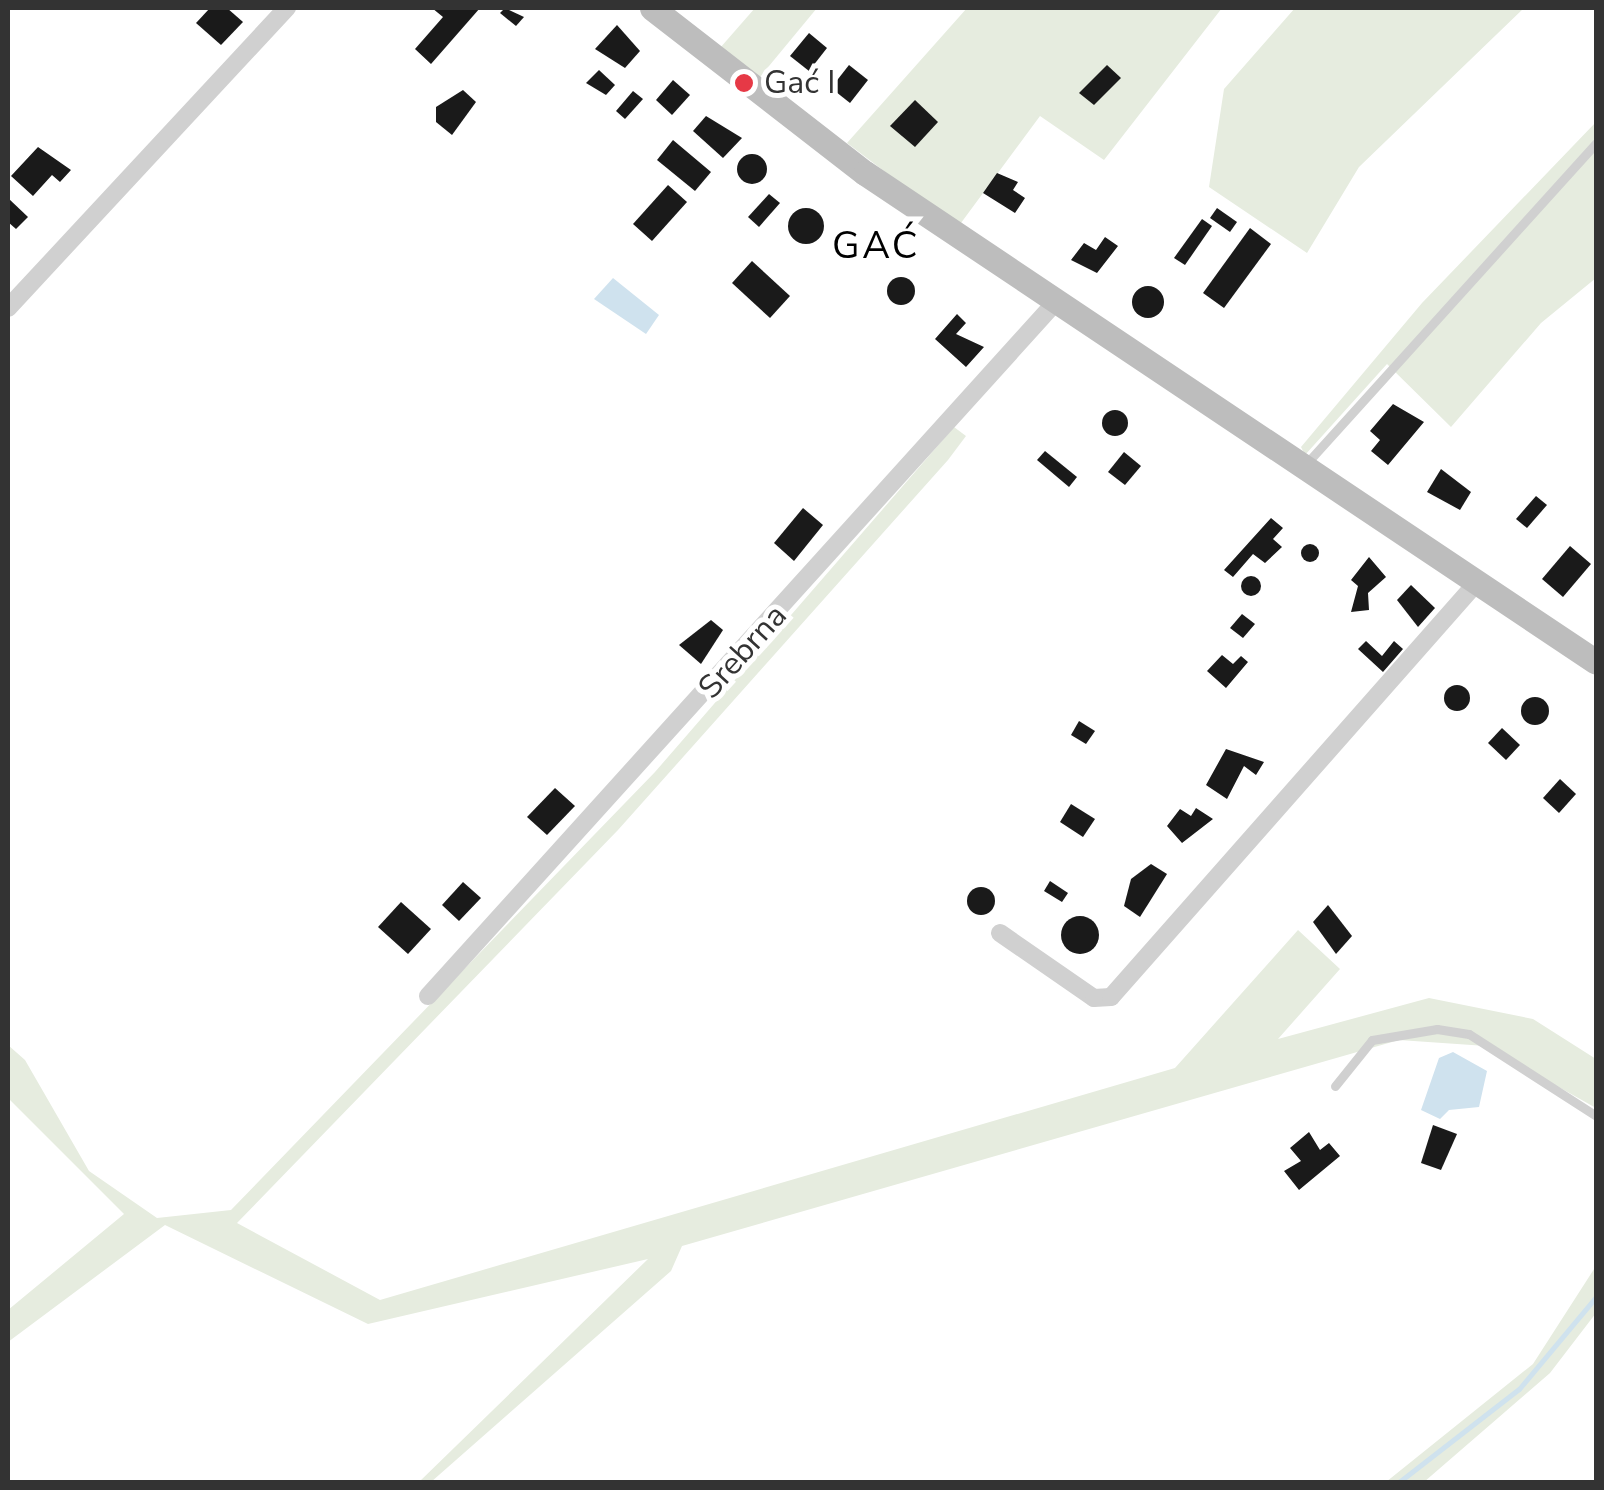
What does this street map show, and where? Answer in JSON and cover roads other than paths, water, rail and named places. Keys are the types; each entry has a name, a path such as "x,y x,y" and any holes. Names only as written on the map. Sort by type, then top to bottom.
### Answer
{"street":[{"path":"8,308 287,8"},
{"path":"652,8 865,173 1054,304 1479,580 1596,662"},
{"name":"Srebrna","path":"428,996 1054,304"},
{"path":"1000,933 1094,998 1111,997 1479,580"}],"lane":[{"path":"1303,467 1596,144"},
{"path":"1335,1086 1372,1040 1437,1029 1469,1034 1596,1116"}],"water":[{"path":"613,278 659,315 646,334 594,299"},
{"path":"1453,1052 1487,1071 1479,1107 1449,1110 1440,1119 1421,1110 1439,1058"}],"waterway":[{"path":"1399,1482 1519,1389 1596,1297"}],"place":[{"name":"Gać I","path":"744,83"}],"district":[{"name":"GAĆ","path":"876,246"}]}
